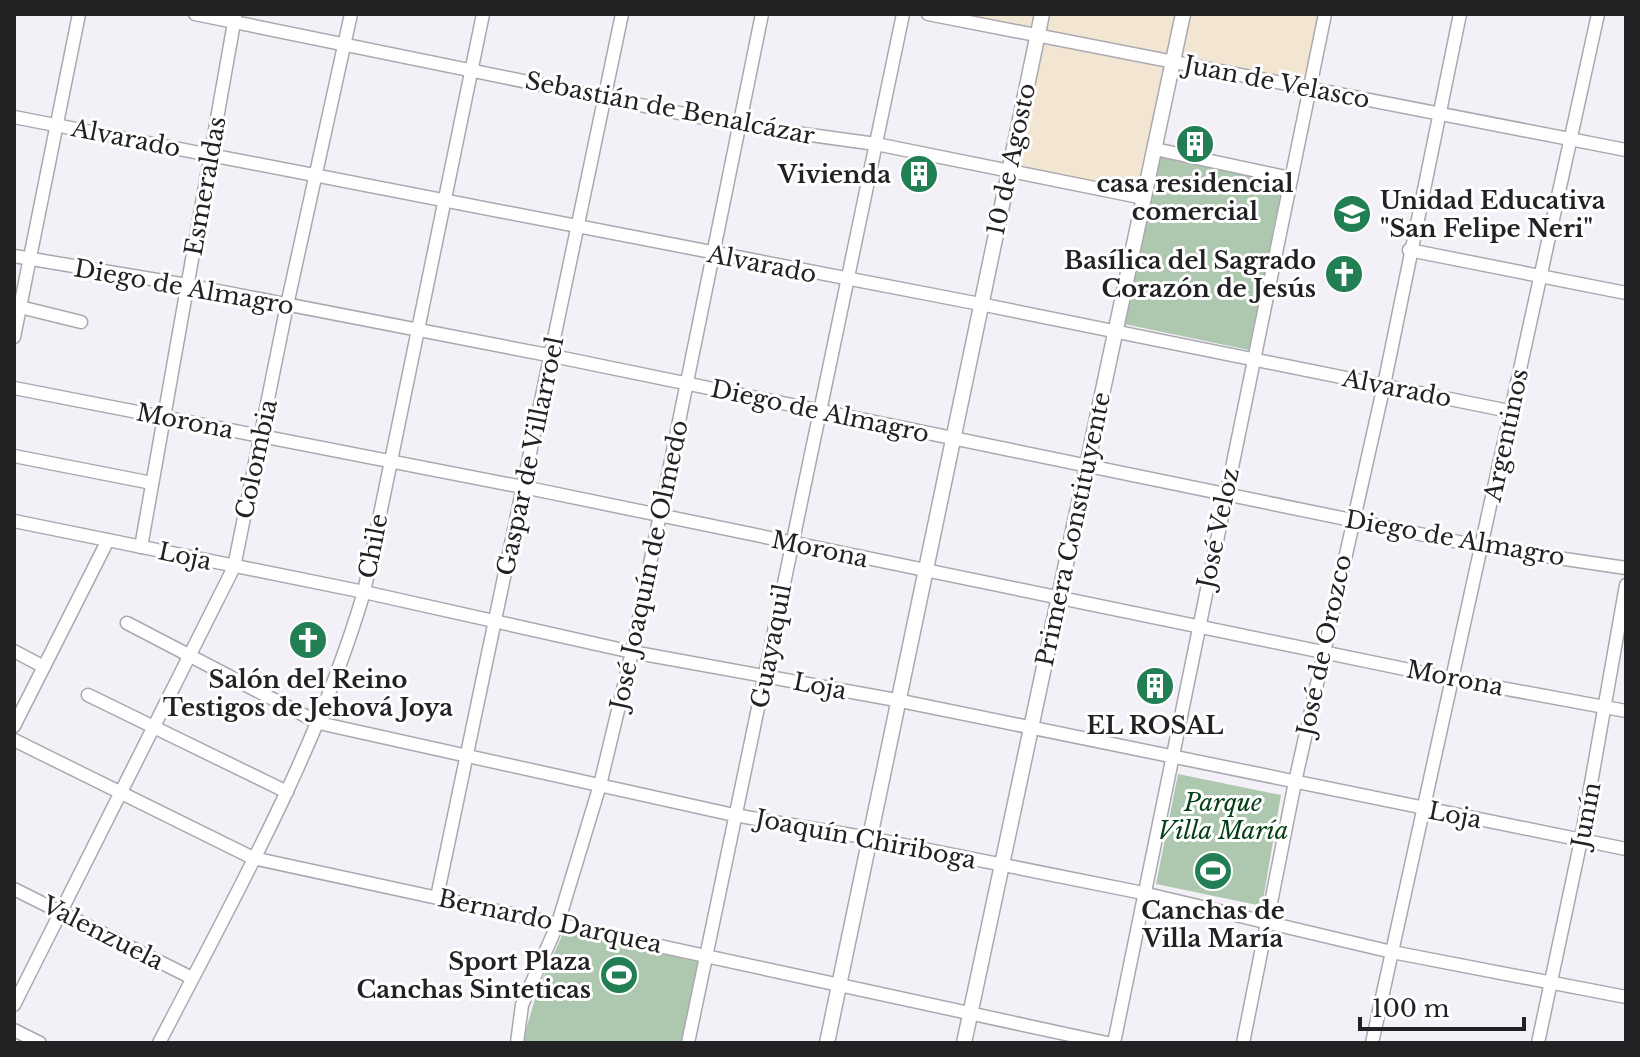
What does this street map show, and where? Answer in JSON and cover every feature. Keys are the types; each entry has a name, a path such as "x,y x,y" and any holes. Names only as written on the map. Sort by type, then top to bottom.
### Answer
{"main road":[{"name":"10 de Agosto","path":"827,1043 896,700 1042,14"},
{"name":"Primera Constituyente","path":"964,1043 1183,14"}],"street":[{"path":"14,337 79,14"},
{"name":"Sebastián de Benalcázar","path":"195,14 235,18 345,44 738,125 876,144 1144,198"},
{"name":"Colombia","path":"14,1005 234,567 351,14"},
{"name":"Chile","path":"159,1043 287,792 344,662 364,592 483,14"},
{"name":"Gaspar de Villarroel","path":"437,897 553,356 576,227 622,14"},
{"name":"José Joaquín de Olmedo","path":"517,1043 522,1005 558,923 600,785 632,652 657,515 688,384 762,14"},
{"name":"Guayaquil","path":"688,1043 903,14"},
{"name":"Juan de Velasco","path":"928,14 1626,150"},
{"name":"José Veloz","path":"1114,1043 1170,757 1325,14"},
{"name":"José de Orozco","path":"1243,1043 1265,924 1351,520 1384,385 1409,250 1460,14"},
{"name":"Argentinos","path":"1372,1043 1598,14"},
{"name":"Esmeraldas","path":"141,547 235,18"},
{"name":"Alvarado","path":"14,117 980,304 1509,411"},
{"path":"1155,149 1290,178"},
{"path":"1409,250 1626,293"},
{"name":"Diego de Almagro","path":"14,256 187,285 553,356 820,409 1086,468 1483,547 1626,568"},
{"path":"20,307 81,322"},
{"name":"Morona","path":"14,388 523,487 1453,679 1626,711"},
{"path":"14,456 152,483"},
{"name":"Loja","path":"14,521 364,592 632,652 896,700 1626,849"},
{"path":"14,726 108,540"},
{"name":"Junín","path":"1538,1043 1581,840 1626,585"},
{"name":"Joaquín Chiriboga","path":"127,623 190,659 319,723 734,815 869,838 1143,893 1392,952 1626,997"},
{"path":"14,651 44,667"},
{"path":"88,695 154,730 287,792"},
{"name":"Bernardo Darquea","path":"14,740 253,858 1107,1043"},
{"name":"Valenzuela","path":"14,889 192,978"},
{"path":"14,1030 40,1043"}],"shaded area":[{"path":"954,14 1318,14 1305,82"},
{"path":"1040,39 1167,65 1143,191 1016,166"}],"green space":[{"path":"1160,157 1283,183 1249,350 1124,324"},
{"name":"Parque Villa María","path":"1178,774 1281,795 1262,906 1156,884"},
{"name":"Sport Plaza Canchas Sinteticas","path":"564,931 698,962 681,1043 522,1043 538,989"}],"place":[{"name":"casa residencial comercial","path":"1195,144"},
{"name":"Vivienda","path":"919,174"},
{"name":"Unidad Educativa \"San Felipe Neri\"","path":"1352,214"},
{"name":"Basílica del Sagrado Corazón de Jesús","path":"1344,274"},
{"name":"Salón del Reino Testigos de Jehová Joya","path":"308,640"},
{"name":"EL ROSAL","path":"1155,686"},
{"name":"Canchas de Villa María","path":"1213,871"},
{"name":"Sport Plaza Canchas Sinteticas","path":"619,975"}]}
